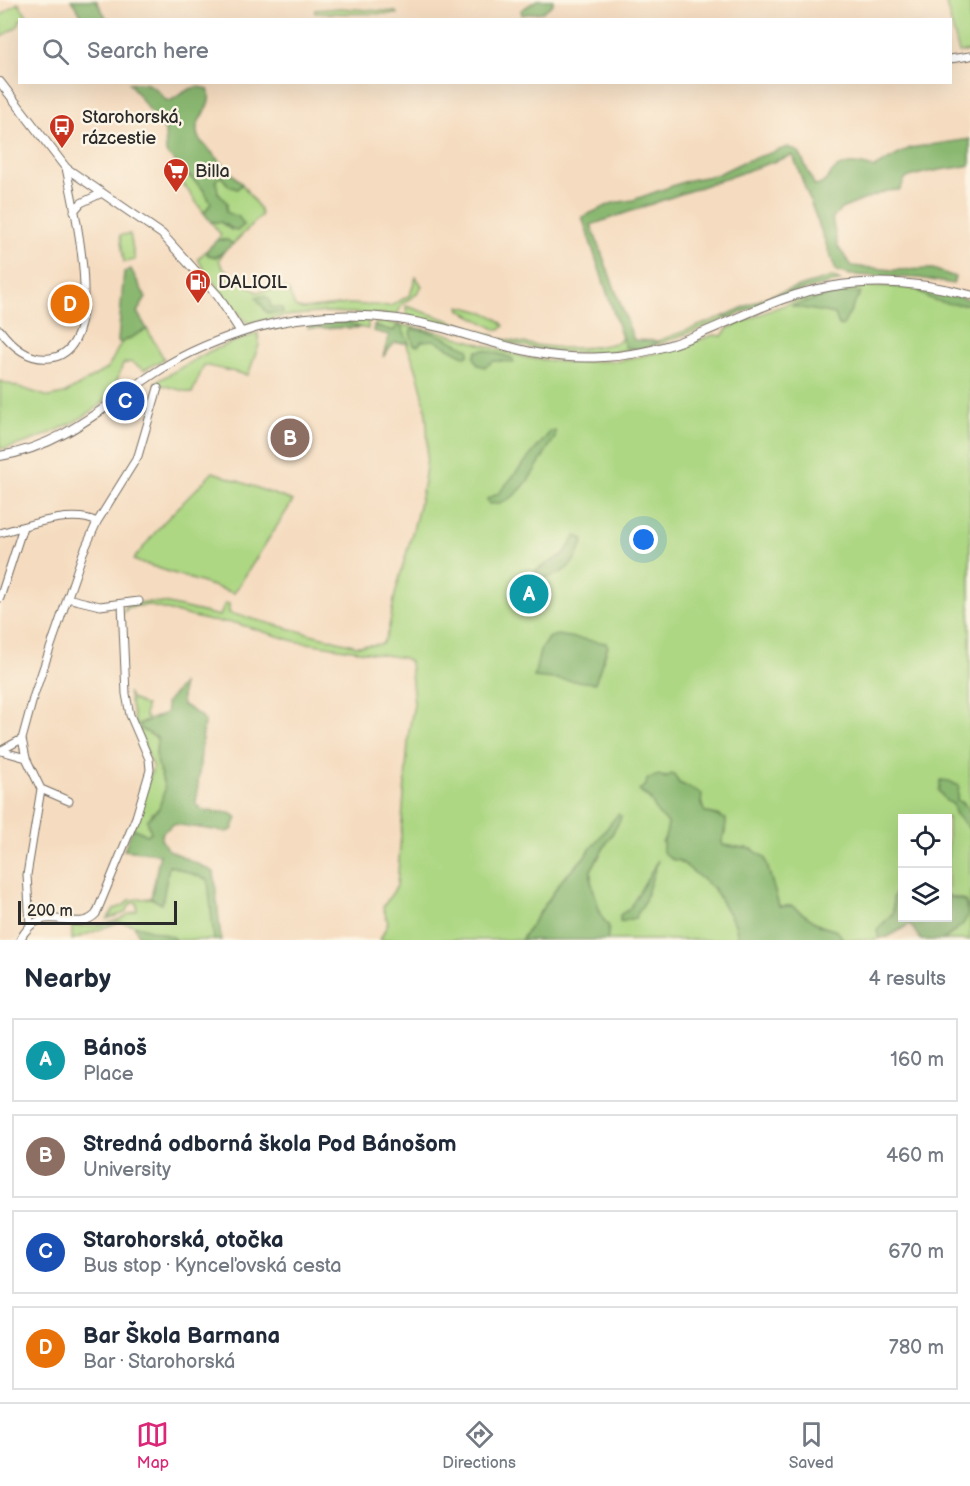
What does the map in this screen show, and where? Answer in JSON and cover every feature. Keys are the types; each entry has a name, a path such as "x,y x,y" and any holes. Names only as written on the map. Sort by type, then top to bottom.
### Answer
{"street":[{"path":"952,59 970,56"},
{"path":"0,82 66,168 162,234 218,296 242,332"},
{"path":"0,330 21,352 34,357 57,357 72,346 82,324 84,274 66,168"},
{"path":"74,211 81,203 102,193"},
{"path":"0,456 40,447 63,436 171,363 206,345 242,332 304,318 374,316 430,325 502,347 540,355 596,358 646,352 694,339 782,300 833,286 904,282 970,295"},
{"path":"30,926 27,875 41,789 26,758 22,739 67,598 97,522 138,456 158,388"},
{"path":"0,533 56,519 86,518 97,522"},
{"path":"0,598 23,527"},
{"path":"67,598 100,606 139,601"},
{"path":"20,940 30,926 52,918 83,921 92,918 102,905 132,826 150,764 127,700 122,604"},
{"path":"0,751 22,739"},
{"path":"0,751 26,758"},
{"path":"41,789 69,801"}],"green space":[{"path":"71,0 96,0 106,18 83,18"},
{"path":"537,0 553,0 553,4 543,12 522,15 521,10"},
{"path":"945,0 970,0 970,51 959,53 952,18 950,18"},
{"path":"18,3 29,18 18,18 18,26 2,37 0,16"},
{"path":"340,8 396,12 397,14 315,13 315,10"},
{"path":"130,84 149,85 157,90 164,99 170,101 193,88 208,89 209,103 197,126 197,132 199,139 242,184 237,189 229,186 221,176 216,180 218,193 227,203 226,212 239,217 244,225 237,231 220,222 211,222 204,213 211,203 202,188 166,153 165,131"},
{"path":"970,139 970,165 905,179 900,190 886,191 841,209 832,219 838,247 852,266 893,270 933,269 955,277 953,284 919,278 851,275 836,271 793,155 591,225 634,340 658,341 643,348 625,347 582,217 613,203 633,200 689,180 716,175 743,162 788,147 799,152 815,186 822,184 834,170 845,165 856,164 874,168 910,148"},
{"path":"174,164 202,188 211,203 204,213 171,167"},
{"path":"220,175 229,186 237,189 242,184 260,209 261,216 233,244 227,240 217,240 221,235 211,222 220,222 231,230 226,213 227,203 218,193 216,179"},
{"path":"130,234 135,260 124,262 120,235"},
{"path":"217,240 227,240 233,244 216,257 208,255 206,251"},
{"path":"206,251 208,255 216,257 223,253 219,260 222,267 257,292 284,288 289,291 295,307 302,309 348,304 391,306 410,295 416,277 422,286 417,294 402,304 397,315 326,312 248,323 198,259"},
{"path":"131,269 146,298 137,312 147,329 121,343 118,341 124,272"},
{"path":"832,277 840,281 784,295 732,317 722,317 771,295"},
{"path":"883,286 927,289 970,303 970,814 964,803 957,800 959,786 939,791 946,800 953,804 958,817 970,830 970,940 943,940 964,921 968,905 961,899 952,897 952,814 898,814 898,888 893,913 877,930 879,938 876,940 844,940 837,931 821,926 792,906 779,906 765,858 752,849 722,845 722,839 726,833 721,816 704,812 699,792 679,783 674,775 655,778 641,793 649,799 668,823 667,834 662,842 671,859 680,861 714,889 735,924 739,940 607,940 609,927 601,916 591,881 591,870 620,820 562,880 521,940 380,940 388,923 383,907 397,886 409,730 414,704 410,662 404,658 294,641 235,623 210,621 147,605 129,607 124,612 126,605 146,602 164,603 220,616 225,603 229,604 229,613 357,646 382,644 415,524 426,466 428,438 419,378 407,345 409,343 396,331 374,326 378,321 440,332 527,358 561,362 618,361 675,349 713,335 722,336 727,329 802,299"},
{"path":"927,289 970,300 970,303 936,301 919,291"},
{"path":"861,292 843,325 839,326 835,314 791,306 838,293"},
{"path":"265,296 269,299 271,307 282,308 283,313 267,313 256,297"},
{"path":"406,306 495,336 492,338 407,316"},
{"path":"459,306 490,315 504,326 500,330 495,329 460,310"},
{"path":"722,317 732,317 651,347 658,341"},
{"path":"368,320 368,329 341,323 312,325 309,323"},
{"path":"328,322 350,323 360,328 308,328 309,323 312,325"},
{"path":"400,323 409,343 394,343 383,357 389,335 373,331 374,326 393,331"},
{"path":"147,329 164,359 144,370 131,362 123,364 110,395 90,413 43,436 0,449 0,381 49,397 64,394 108,368 121,343"},
{"path":"412,329 448,339 469,349 469,355 464,356 434,340 422,341 418,346 414,345 410,333"},
{"path":"258,333 259,345 248,375 204,365 192,393 154,383 210,351"},
{"path":"622,337 626,346 636,349 603,352 553,351 520,346 504,342 502,339 575,348 619,342"},
{"path":"485,350 512,358 514,362 494,361 485,367 478,365 474,357 477,351"},
{"path":"551,431 555,431 555,438 520,490 501,503 489,504 487,499 499,493"},
{"path":"213,472 293,501 234,593 133,560 162,524"},
{"path":"576,536 584,539 578,555 568,567 556,575 540,578 535,571 564,554"},
{"path":"557,635 606,643 608,646 595,683 534,677 540,651 548,638"},
{"path":"182,684 182,704 202,717 204,721 196,804 205,810 228,813 237,818 232,830 227,832 174,824 163,832 161,839 167,849 214,872 221,940 214,940 208,880 169,865 162,904 151,898 160,854 124,850 133,828 147,835 151,833 147,820 159,808 165,789 156,757 157,738 141,729 139,724 164,714 167,711 166,703"},
{"path":"128,692 132,699 146,706 145,716 149,720 143,721 146,732 157,738 156,757 165,789 159,808 152,813 148,826 152,832 147,835 133,828 153,767 135,722"},
{"path":"671,774 679,783 702,794 701,804 705,812 726,819 722,845 752,849 765,858 779,906 792,906 821,926 837,931 844,940 739,940 735,924 714,889 680,861 671,859 663,852 668,823 658,814 649,797 639,790 646,785 647,779 659,775 666,778"},
{"path":"941,780 959,786 957,800 967,807 970,830 955,813 953,804 946,801 939,791"},
{"path":"618,814 621,816 620,820 591,870 591,881 601,916 609,927 607,940 521,940 562,880 581,861"},
{"path":"658,860 644,903 635,918 620,922 620,915 630,908"},
{"path":"169,865 209,880 214,940 176,940 119,922 72,940 72,926 108,923 137,911 137,903 131,903 125,913 107,919 114,909 123,906 129,900 151,898 162,904"},
{"path":"897,888 898,922 952,922 952,897 965,901 968,915 963,924 943,940 921,940 910,924 888,937 879,938 877,930 893,913 893,898"},
{"path":"134,925 173,937 176,940 140,940"}],"place":[{"name":"Starohorská, rázcestie","path":"62,150"},
{"name":"Billa","path":"176,194"},
{"name":"Bar Škola Barmana","path":"70,304"},
{"name":"DALIOIL","path":"198,305"},
{"name":"Starohorská, otočka","path":"125,401"},
{"name":"Stredná odborná škola Pod Bánošom","path":"290,438"},
{"name":"Bánoš","path":"529,594"}]}
